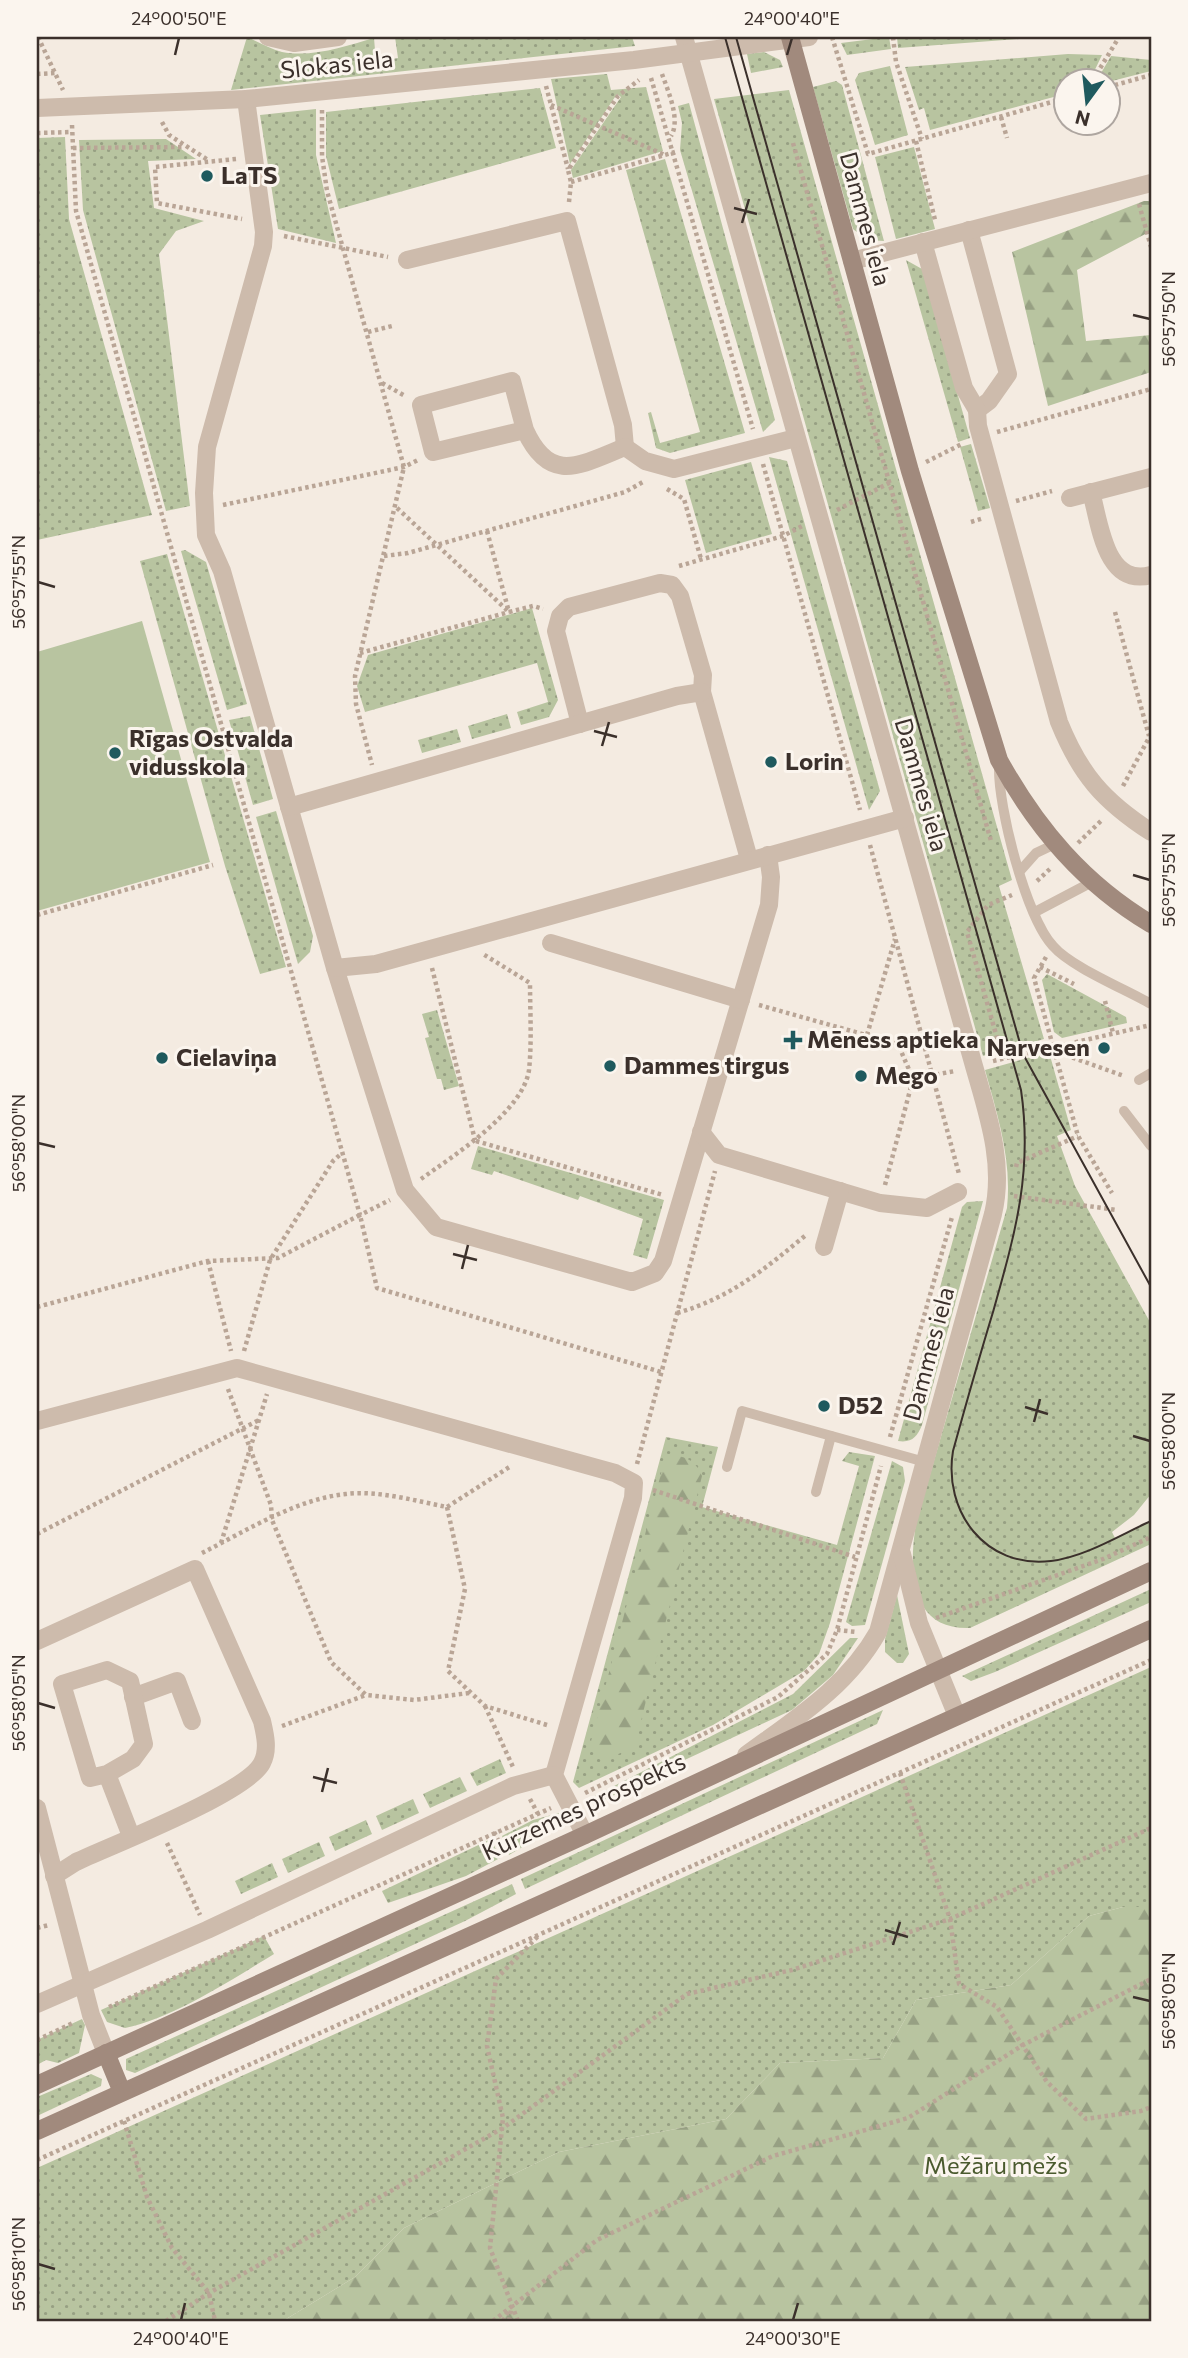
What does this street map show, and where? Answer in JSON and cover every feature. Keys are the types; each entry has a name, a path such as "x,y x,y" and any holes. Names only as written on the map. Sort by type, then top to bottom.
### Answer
{"main road":[{"name":"Dammes iela","path":"790,38 910,471 999,760 1018,795 1055,844 1092,882 1151,924"},
{"name":"Kurzemes prospekts","path":"37,2085 586,1835 1151,1571"},
{"path":"37,2131 1151,1629"},
{"path":"106,2053 122,2092"}],"street":[{"path":"268,37 294,43 338,37"},
{"name":"Slokas iela","path":"37,108 246,99 542,69 652,64 686,45 809,37"},
{"name":"Dammes iela","path":"686,45 905,818 990,1126 1006,1194 925,1462 878,1632 864,1658 827,1696 733,1765"},
{"path":"246,99 263,224 263,246 207,447 206,535 222,571 335,968 405,1190 436,1227 632,1282 654,1273 663,1261 769,905 771,877 768,855"},
{"path":"852,261 1143,185"},
{"path":"407,260 567,221 623,425 625,447 645,461 674,469 796,438"},
{"path":"969,230 1008,373 989,401 977,410"},
{"path":"931,240 964,388 977,410 981,437 1059,722 1085,776 1113,805 1151,832"},
{"path":"525,430 433,452 421,405 512,382 525,430 535,452 556,465 570,466 625,447"},
{"path":"1070,498 1151,477"},
{"path":"1091,492 1107,554 1121,571 1137,579 1151,575"},
{"path":"580,724 556,631 560,616 569,607 660,583 672,586 680,596 703,675 702,692 749,859"},
{"path":"289,807 677,696 702,692"},
{"path":"335,968 376,964 905,818"},
{"path":"551,943 741,1000"},
{"path":"701,1132 719,1156 880,1203 927,1208 958,1192"},
{"path":"824,1247 840,1191"},
{"path":"37,1421 230,1364 615,1473 634,1483 633,1499 554,1775 586,1835"},
{"name":"Dammes iela","path":"901,1551 919,1623 957,1716"},
{"path":"37,1642 194,1569 265,1733 265,1754 253,1776 76,1862 54,1876"},
{"path":"107,1670 130,1681 144,1744 133,1759 107,1774 90,1779 62,1684 107,1670"},
{"path":"133,1697 177,1681 192,1721"},
{"path":"107,1774 131,1836"},
{"path":"37,2004 207,1930 521,1783 554,1775"},
{"path":"37,1808 90,2015 106,2053"}],"lane":[{"path":"999,760 1002,809 1027,892 1052,946 1062,955 1151,1003"},
{"path":"1020,871 1036,853 1055,844"},
{"path":"1035,912 1092,882"},
{"path":"1139,1080 1151,1073"},
{"path":"1124,1111 1151,1146"},
{"path":"727,1467 742,1411 925,1462"},
{"path":"816,1492 831,1436"}],"path":[{"path":"38,37 71,108 76,211 360,1215 377,1288 661,1372"},
{"path":"832,37 868,154 1052,102"},
{"path":"894,37 896,62 919,140 931,240"},
{"path":"1101,66 1119,37"},
{"path":"568,170 618,96 652,64 674,116 675,129 670,136"},
{"path":"542,69 571,182 675,152"},
{"path":"37,74 56,73"},
{"path":"1122,83 1151,75"},
{"path":"320,92 324,167 404,467 354,689 376,782"},
{"path":"152,105 169,135 183,146"},
{"path":"551,105 664,155"},
{"path":"1001,117 1007,138"},
{"path":"37,133 72,132"},
{"path":"793,143 995,854"},
{"path":"73,148 183,146 195,150 208,160"},
{"path":"254,158 155,166 157,203 263,224 346,251 407,260"},
{"path":"1143,185 1151,247"},
{"path":"368,332 392,327"},
{"path":"382,383 421,405"},
{"path":"819,517 981,437 1151,389"},
{"path":"205,509 387,468 404,467 433,452"},
{"path":"660,485 684,499 701,559"},
{"path":"1000,506 1059,489 1070,498"},
{"path":"384,556 436,545 625,492"},
{"path":"397,507 509,612"},
{"path":"487,531 509,612"},
{"path":"660,583 666,570 783,536"},
{"path":"360,653 533,606 560,616"},
{"path":"1097,826 1113,805 1151,736 1115,612"},
{"path":"37,2040 494,1832 568,1801 756,1709 793,1687 827,1654 838,1630 855,1557 958,1192 960,1168 932,1076 865,827"},
{"path":"37,915 213,865"},
{"path":"1003,1059 967,932 988,905 1002,897 1027,892"},
{"path":"867,1035 895,937"},
{"path":"37,1307 208,1261 270,1260 405,1190 475,1141 508,1110 529,1073 530,983 461,940"},
{"path":"1052,946 1034,978 1078,1136 1112,1194"},
{"path":"428,949 475,1141"},
{"path":"741,1000 898,1044 913,1079 880,1203"},
{"path":"1105,1000 1112,1033"},
{"path":"985,1063 1151,1026"},
{"path":"1054,1046 1068,1056 1139,1080"},
{"path":"913,1079 962,1069"},
{"path":"1016,1174 1017,1163 1078,1136"},
{"path":"475,1141 681,1200"},
{"path":"230,1364 270,1260 333,1161 342,1153"},
{"path":"719,1156 634,1483 855,1557"},
{"path":"1006,1194 1015,1185"},
{"path":"1006,1194 1117,1210"},
{"path":"677,1313 711,1304 762,1271 834,1211"},
{"path":"208,1261 242,1428 271,1505 272,1520 331,1662 366,1695"},
{"path":"220,1544 273,1376"},
{"path":"37,1534 259,1420"},
{"path":"194,1569 200,1554 220,1544 295,1508 346,1493 402,1498 447,1507 533,1451"},
{"path":"447,1507 465,1589 448,1671 485,1706 558,1728"},
{"path":"919,1623 1055,1577 1151,1537"},
{"path":"37,2160 1151,1660"},
{"path":"265,1733 366,1695 414,1700 469,1693"},
{"path":"485,1706 538,1814"},
{"path":"900,1773 950,1919 959,1984 997,2007 1047,2082 1086,2119 1141,2111 1151,2107"},
{"path":"158,1824 207,1930"},
{"path":"166,2321 209,2293 503,2128 687,1994 792,1970 950,1919 1151,1828"},
{"path":"494,1832 506,1856"},
{"path":"518,2321 490,2248 503,2118 487,2046 496,1979 542,1933"},
{"path":"494,2321 597,2240 774,2156 908,2118 1023,2045 1151,1979"},
{"path":"124,2121 147,2197 172,2248 209,2293 215,2321"},
{"path":"503,2321 512,2305"},
{"path":"509,2321 512,2305"}],"green space":[{"path":"247,37 278,51 293,53 329,50 374,38 376,62 398,58 395,37 632,37 635,46 231,90"},
{"path":"889,37 891,49 847,55 841,43"},
{"path":"897,37 1045,37 898,48"},
{"path":"764,52 780,60 783,67 751,73 747,54"},
{"path":"1068,54 1102,55 1097,66 1052,66 1052,97 930,130 924,108 919,110 905,67"},
{"path":"1111,56 1151,60 1151,71 1122,78 1122,66 1105,66"},
{"path":"890,66 908,135 875,145 855,80 859,73"},
{"path":"607,74 611,90 646,87 663,151 573,178 571,170 621,97 617,94 570,164 551,79"},
{"path":"836,81 842,85 884,241 867,240 853,229 813,87"},
{"path":"540,88 556,148 339,209 326,156 326,112"},
{"path":"789,90 1012,880 999,886 1044,1039 983,1056 714,99"},
{"path":"689,103 775,420 763,432 680,150 682,123 678,106"},
{"path":"316,109 316,155 336,243 278,229 260,115"},
{"path":"65,137 69,219 152,515 37,540 37,138"},
{"path":"166,139 196,159 148,161 154,208 204,221 176,231 159,254 190,506 166,511 83,210 79,140"},
{"path":"914,147 935,229 896,239 875,157"},
{"path":"665,159 745,433 670,453 656,448 648,413 651,412 660,443 700,432 626,170"},
{"path":"1144,201 1151,201 1151,231 1077,270 1086,341 1151,335 1151,372 1048,406 1012,252"},
{"path":"906,260 922,269 970,438 958,442"},
{"path":"971,444 990,508 978,511 960,447"},
{"path":"769,457 787,461 880,791 869,810"},
{"path":"751,462 772,534 706,553 685,480"},
{"path":"185,550 206,562 247,704 227,710 181,551"},
{"path":"167,554 286,967 260,974 225,866 140,561"},
{"path":"532,608 558,700 549,717 521,725 517,712 548,702 537,663 365,712 357,686 368,655"},
{"name":"Rīgas Ostvalda vidusskola","path":"142,621 210,862 37,911 37,652"},
{"path":"507,714 511,728 472,739 468,726"},
{"path":"250,716 273,799 253,805 229,720"},
{"path":"457,729 461,742 422,753 418,740"},
{"path":"276,811 313,936 310,952 298,964 256,817"},
{"path":"1047,974 1126,1017 1127,1023 1062,1038 1054,1032 1042,980"},
{"path":"437,1010 459,1086 444,1090 441,1079 437,1079 425,1038 429,1037 422,1014"},
{"path":"1049,1052 1071,1130 1057,1136 1075,1186 1151,1324 1151,1494 1134,1515 1112,1532 1115,1538 1151,1521 1151,1544 970,1628 950,1626 934,1619 924,1608 917,1593 914,1541 916,1523 1007,1208 1006,1156 985,1070"},
{"path":"478,1146 664,1200 647,1259 633,1255 643,1219 580,1196 578,1200 494,1171 492,1175 471,1169"},
{"path":"983,1201 922,1425 913,1438 898,1441 962,1207 967,1202"},
{"path":"666,1437 718,1447 702,1507 837,1545 859,1466 842,1461 849,1452 875,1456 830,1623 819,1654 804,1671 713,1725 579,1788 573,1782"},
{"path":"673,1455 691,1461 702,1476 636,1741 619,1754 602,1756 589,1749 664,1462"},
{"path":"892,1461 903,1467 905,1481 865,1625 852,1626 846,1622"},
{"path":"1151,1589 1151,1602 995,1672 971,1681 962,1676"},
{"path":"897,1595 909,1654 903,1663 897,1663 885,1652 885,1639"},
{"path":"850,1638 858,1638 833,1675 792,1710 646,1778 599,1803 583,1802 793,1694"},
{"path":"1151,1667 1151,1907 1123,1907 1089,1916 1011,1985 916,2000 883,2058 780,2063 726,2119 559,2152 404,2228 355,2277 283,2321 37,2321 37,2168"},
{"path":"883,1710 877,1724 525,1889 521,1879"},
{"path":"500,1759 506,1773 477,1786 470,1773"},
{"path":"460,1777 467,1791 430,1808 423,1794"},
{"path":"413,1799 419,1813 382,1830 376,1816"},
{"path":"559,1813 556,1827 509,1855 502,1836 533,1820"},
{"path":"366,1820 372,1834 335,1851 329,1837"},
{"path":"491,1839 500,1858 466,1876 388,1903 382,1891"},
{"path":"319,1842 325,1856 288,1873 282,1859"},
{"path":"272,1863 278,1877 241,1894 235,1881"},
{"path":"512,1884 516,1894 465,1921 135,2073 126,2070 126,2059"},
{"name":"Mežāru mežs","path":"1123,1907 1151,1907 1151,2321 283,2321 355,2277 404,2228 559,2152 726,2119 780,2063 883,2058 916,2000 1011,1985 1089,1916"},
{"path":"264,1936 274,1954 182,2007 125,2028 107,2022 101,2010"},
{"path":"82,2019 85,2025 79,2053 58,2063 46,2060 37,2065 37,2040"},
{"path":"91,2074 102,2079 101,2086 37,2116 37,2097"}],"tram line":[{"path":"725,37 1021,1090 1025,1148 1020,1202 1001,1283 953,1451 955,1495 962,1514 988,1546 1006,1556 1027,1561 1051,1561 1077,1555 1151,1521"},
{"path":"736,37 1023,1054 1151,1287"}],"place":[{"name":"LaTS","path":"207,176"},
{"name":"Rīgas Ostvalda vidusskola","path":"115,753"},
{"name":"Lorin","path":"771,762"},
{"name":"Mēness aptieka","path":"793,1040"},
{"name":"Narvesen","path":"1104,1048"},
{"name":"Cielaviņa","path":"162,1058"},
{"name":"Dammes tirgus","path":"610,1066"},
{"name":"Mego","path":"861,1076"},
{"name":"D52","path":"824,1406"}]}
